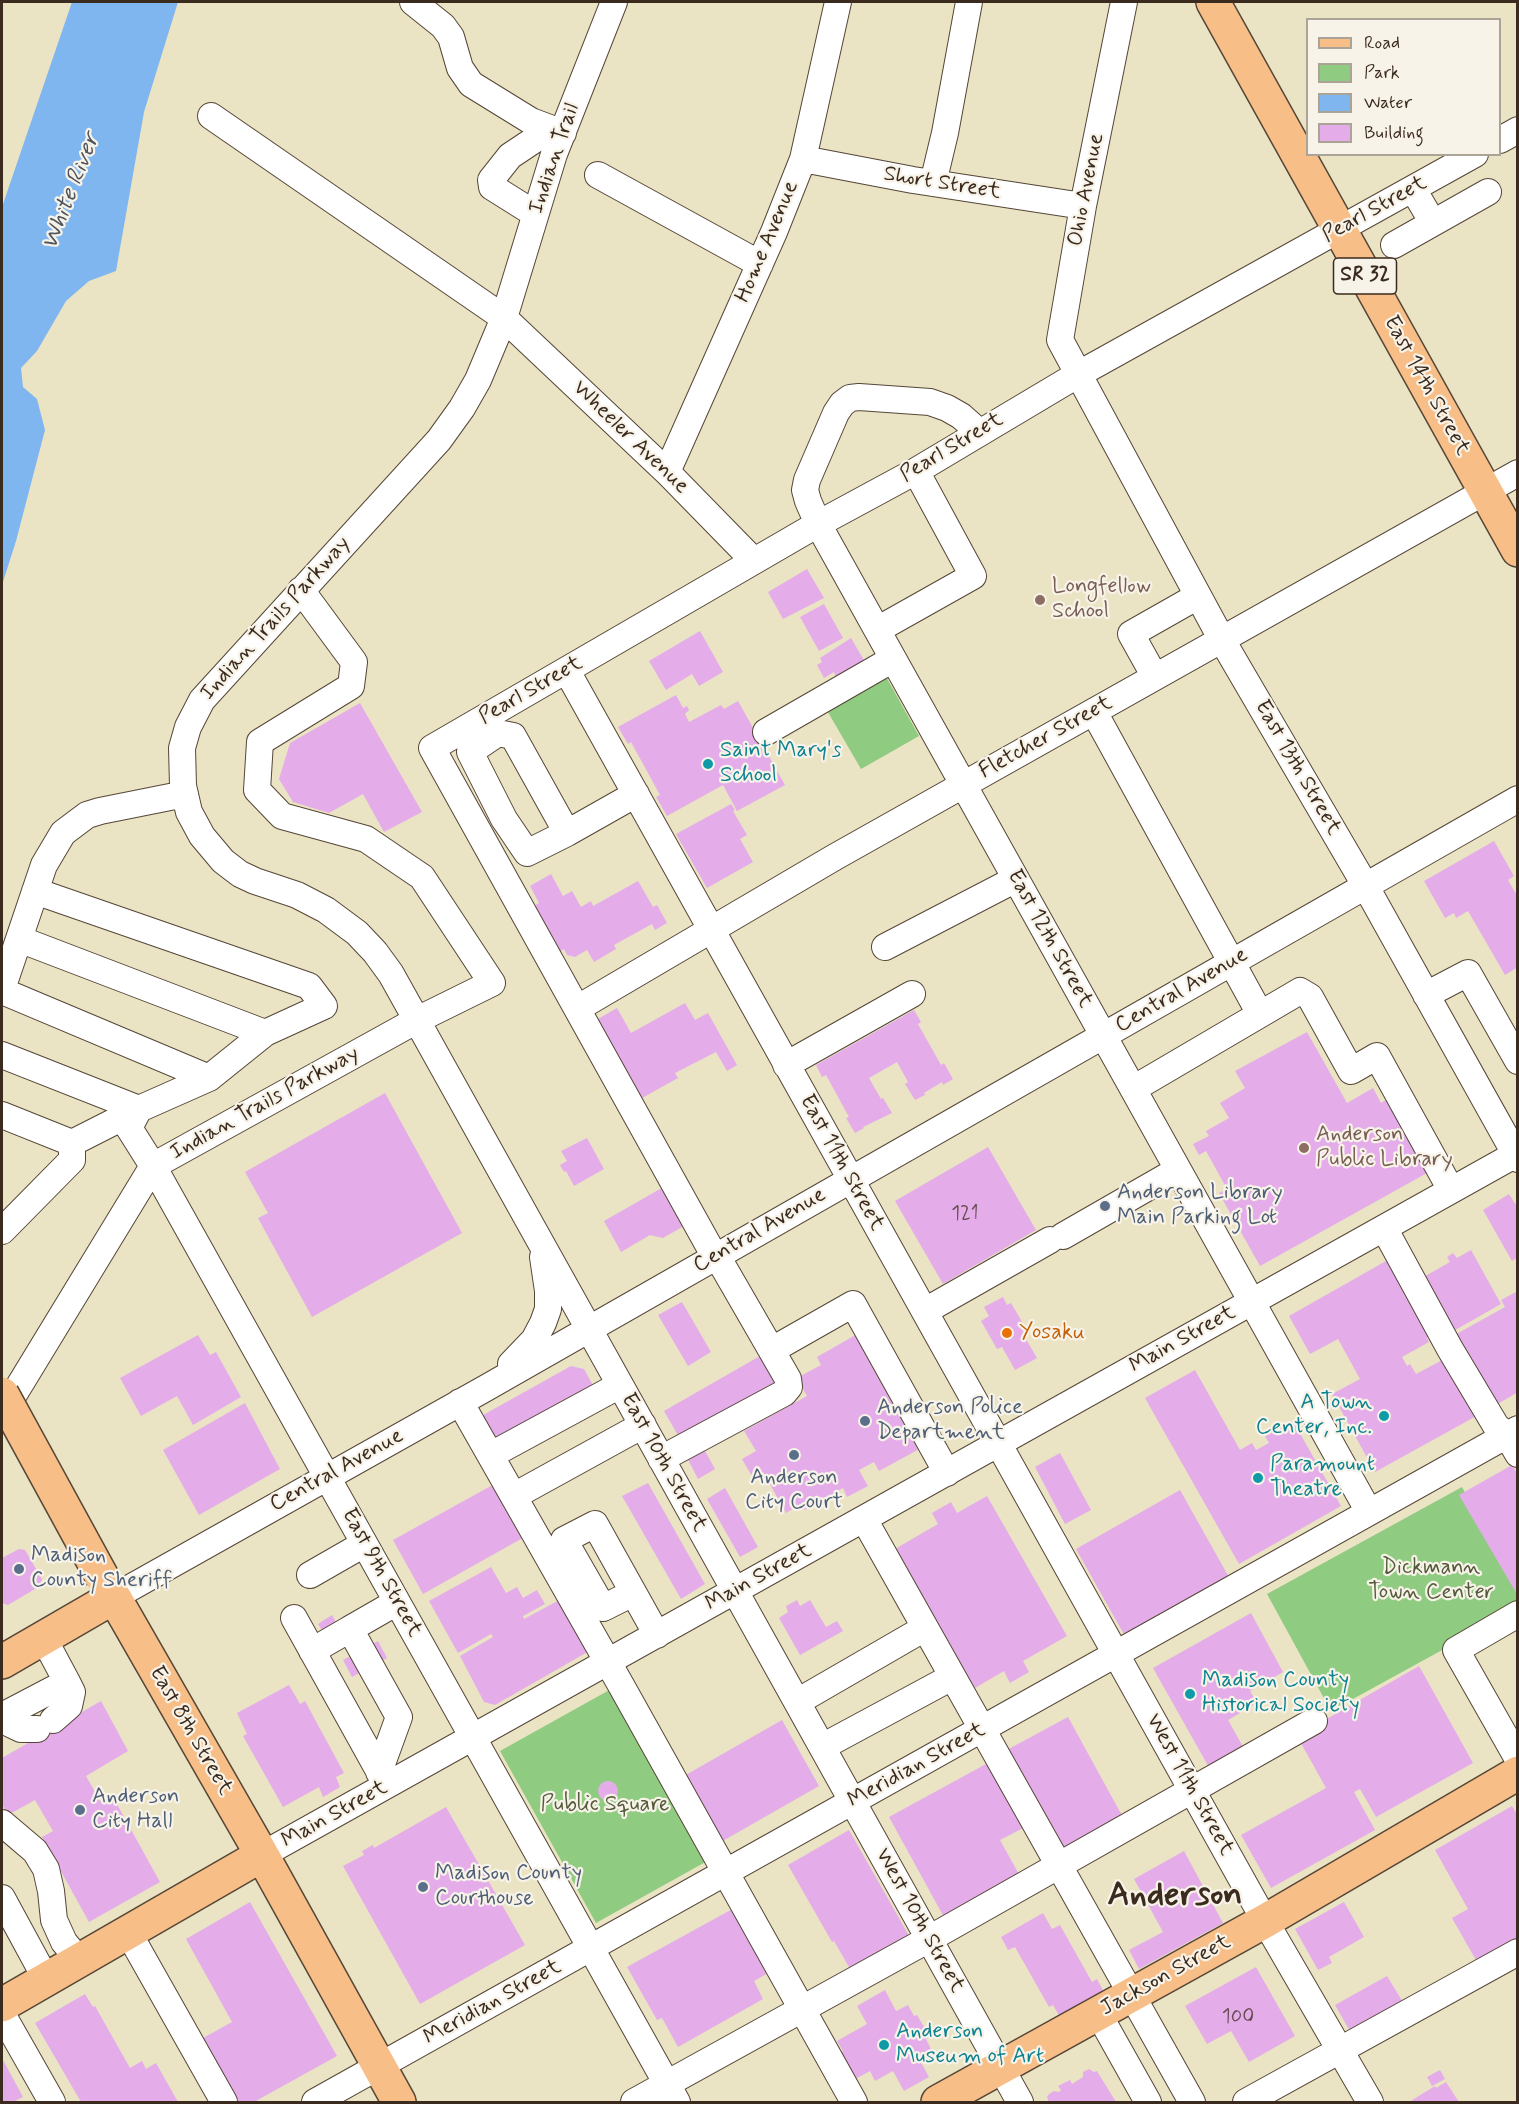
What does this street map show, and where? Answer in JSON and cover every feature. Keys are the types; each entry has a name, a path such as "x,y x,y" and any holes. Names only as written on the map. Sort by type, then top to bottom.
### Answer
{"main road":[{"name":"East 14th Street","path":"1213,2 1485,492 1515,539"},
{"name":"East 8th Street","path":"2,1394 108,1587 262,1856 399,2103"},
{"name":"Central Avenue","path":"2,1662 43,1637 108,1587"},
{"name":"Jackson Street","path":"938,2103 1265,1921 1518,1773"},
{"name":"Main Street","path":"2,2005 262,1856"}],"street":[{"path":"413,2 443,26 451,37 460,68 471,84 502,105 552,129"},
{"name":"Indian Trail","path":"504,318 550,168 552,129 612,2"},
{"name":"Home Avenue","path":"667,472 760,264 802,159 838,2"},
{"path":"933,183 945,133 969,2"},
{"name":"Ohio Avenue","path":"1077,375 1060,340 1083,206 1124,2"},
{"name":"Wheeler Avenue","path":"211,116 504,318 667,472 754,561"},
{"path":"535,214 492,187 491,180 518,149 552,129"},
{"path":"1501,139 1518,130"},
{"path":"518,149 550,168"},
{"name":"Pearl Street","path":"578,1008 432,748 818,524 916,471 1077,375 1471,156"},
{"name":"Short Street","path":"802,159 933,183 1083,206"},
{"path":"598,175 760,264"},
{"path":"1413,189 1433,223"},
{"path":"1394,245 1488,192"},
{"name":"Indian Trails Parkway","path":"153,1166 417,1020 391,974 357,933 326,910 240,874 223,861 202,836 189,812 185,794 182,748 197,707 439,440 462,408 478,380 504,318"},
{"name":"East 13th Street","path":"1077,375 1222,640 1365,885 1517,1155"},
{"name":"East 12th Street","path":"979,432 961,416 930,402 850,398 836,413 807,480 805,490 818,524 1369,1512"},
{"path":"877,630 974,576 916,471"},
{"name":"Fletcher Street","path":"578,1008 963,784 1518,473"},
{"path":"301,590 354,662 351,686 260,742 257,790 282,816 366,839 422,877 492,982 417,1020"},
{"path":"1155,677 1131,634 1198,596"},
{"path":"766,732 893,659"},
{"name":"East 11th Street","path":"567,671 1116,1654"},
{"path":"1094,712 1260,1014"},
{"path":"567,833 513,736 498,733 470,753 504,819 526,853 567,833 636,794"},
{"path":"185,794 100,811 87,815 72,825 54,845 44,865 2,990 209,1078"},
{"name":"Central Avenue","path":"108,1587 327,1477 1104,1037 1518,799"},
{"path":"885,946 1016,879"},
{"path":"2,1115 72,1143 139,1109 209,1078 265,1034 324,1006 309,986 35,891"},
{"path":"18,939 265,1034"},
{"path":"1426,995 1468,972 1518,1061"},
{"path":"1133,1089 1300,991 1310,997 1351,1071 1377,1056 1451,1190"},
{"path":"786,1065 912,994"},
{"path":"578,1008 716,1256 788,1379 789,1388 784,1393 661,1459"},
{"name":"East 10th Street","path":"417,1020 852,1802"},
{"path":"2,1055 139,1109"},
{"name":"East 9th Street","path":"139,1109 129,1128 153,1166 672,2093"},
{"path":"2,1231 72,1160 72,1143"},
{"name":"Main Street","path":"262,1856 383,1779 473,1738 1517,1155"},
{"path":"2,1414 153,1166"},
{"path":"925,1311 1178,1170"},
{"path":"486,1388 518,1359 534,1340 548,1309 545,1267 528,1218"},
{"path":"1384,1228 1484,1407 1496,1426 1514,1439"},
{"path":"772,1350 853,1304 947,1473"},
{"path":"491,1455 620,1385"},
{"path":"460,1402 854,2103"},
{"path":"514,1496 643,1425"},
{"name":"Meridian Street","path":"315,2103 1369,1512 1514,1439"},
{"path":"864,1519 1192,2103"},
{"path":"310,1575 364,1544"},
{"path":"633,1593 657,1635"},
{"path":"312,1651 397,1602"},
{"path":"1518,1614 1456,1650 1518,1759"},
{"path":"294,1618 383,1779"},
{"path":"797,1702 925,1628"},
{"path":"350,1629 399,1718 383,1779"},
{"path":"2,1718 21,1729 45,1725 69,1706 72,1692 43,1637"},
{"name":"West 11th Street","path":"1116,1654 1370,2103"},
{"path":"822,1747 952,1677"},
{"path":"2,1718 67,1682"},
{"path":"634,2103 672,2093 802,2008 929,1939 1314,1721"},
{"name":"West 10th Street","path":"852,1802 1020,2103"},
{"path":"2,1823 35,1851 41,1860 46,1869 51,1890 54,1920 64,1942 79,1960"},
{"path":"2,1898 46,1979"},
{"path":"128,1932 224,2103"},
{"path":"1246,2103 1518,1952"},
{"path":"1098,2013 1148,2103"},
{"path":"2,2014 52,2103"}],"green space":[{"path":"884,673 919,736 861,769 825,707"},
{"name":"Dickmann Town Center","path":"1462,1487 1517,1588 1517,1609 1331,1711 1267,1594"},
{"name":"Public Square","path":"613,1688 709,1860 596,1923 500,1751"}],"water":[{"name":"White River","path":"72,2 178,2 144,112 116,271 89,281 66,301 37,351 21,368 23,387 37,399 45,430 2,585 2,207"}],"building":[{"path":"807,569 824,598 783,619 768,592"},
{"path":"824,604 843,638 819,651 800,617"},
{"path":"700,631 723,672 699,686 692,674 666,690 649,661"},
{"path":"851,638 865,662 836,678 834,672 824,678 817,665 822,662 820,658"},
{"name":"Saint Mary's School","path":"676,695 683,708 687,706 689,710 685,714 689,722 721,705 724,709 738,701 785,785 737,811 723,785 667,816 656,797 660,795 631,742 628,744 618,727"},
{"path":"360,703 422,812 384,832 363,794 329,813 293,802 279,779 290,743"},
{"path":"731,804 747,835 740,839 753,862 707,888 676,834"},
{"path":"1494,841 1514,876 1508,880 1518,897 1518,967 1505,975 1468,911 1456,918 1454,913 1445,918 1424,881"},
{"path":"551,874 563,896 572,891 581,907 591,901 593,906 638,881 653,907 657,905 667,923 655,930 652,924 614,945 616,949 594,962 587,950 575,957 567,955 564,949 553,956 527,910 539,903 530,886"},
{"path":"685,1003 695,1020 708,1013 737,1065 727,1071 716,1052 675,1073 678,1078 635,1102 591,1023 617,1008 631,1033"},
{"path":"914,1010 921,1022 918,1024 941,1065 944,1063 953,1079 943,1085 942,1082 915,1100 905,1084 908,1082 897,1062 869,1078 892,1113 855,1133 826,1075 822,1077 816,1065"},
{"name":"Anderson Public Library","path":"1307,1032 1347,1103 1373,1088 1381,1103 1386,1100 1427,1173 1260,1266 1219,1193 1227,1189 1206,1151 1199,1155 1193,1144 1209,1136 1206,1131 1229,1118 1220,1103 1245,1088 1235,1071"},
{"path":"385,1093 462,1233 312,1317 258,1218 268,1213 245,1172"},
{"path":"587,1138 604,1169 574,1186 560,1165 567,1161 561,1151"},
{"path":"988,1147 1036,1230 943,1284 895,1201"},
{"path":"667,1185 689,1223 663,1238 650,1235 621,1252 604,1221"},
{"path":"1509,1194 1518,1208 1518,1257 1512,1261 1483,1210"},
{"path":"1471,1250 1501,1304 1450,1333 1420,1279 1450,1262 1447,1257 1453,1253 1457,1258"},
{"path":"1393,1257 1432,1327 1427,1338 1429,1342 1402,1357 1407,1366 1410,1364 1416,1374 1448,1357 1480,1414 1375,1472 1332,1394 1360,1379 1338,1339 1310,1354 1289,1316"},
{"path":"1518,1291 1518,1392 1491,1408 1451,1337 1505,1307 1501,1300"},
{"name":"Yosaku","path":"1003,1297 1007,1305 1011,1303 1028,1332 1023,1334 1037,1358 1015,1370 1002,1347 997,1349 981,1321 989,1316 984,1307"},
{"path":"682,1302 711,1352 688,1366 658,1315"},
{"path":"859,1333 923,1447 879,1471 874,1462 859,1470 868,1486 847,1497 843,1488 804,1510 801,1504 786,1513 763,1472 753,1478 742,1459 756,1451 744,1431 807,1396 797,1378 821,1365 817,1357"},
{"path":"198,1335 210,1355 216,1352 241,1397 193,1425 177,1396 141,1416 120,1378"},
{"path":"767,1352 783,1381 680,1439 664,1411"},
{"path":"571,1366 584,1369 596,1391 493,1448 476,1419"},
{"name":"Paramount Theatre","path":"1195,1370 1240,1450 1252,1443 1256,1450 1269,1443 1265,1436 1293,1421 1341,1506 1239,1564 1145,1398"},
{"path":"245,1403 280,1469 199,1515 163,1450"},
{"path":"700,1442 715,1469 698,1479 684,1452"},
{"path":"1060,1453 1091,1510 1065,1524 1035,1467"},
{"path":"1512,1465 1518,1475 1518,1596 1459,1495"},
{"path":"498,1482 528,1535 423,1594 393,1540"},
{"path":"648,1483 705,1584 681,1599 622,1496"},
{"path":"725,1488 758,1547 740,1557 707,1499"},
{"path":"1180,1490 1230,1579 1126,1638 1076,1549"},
{"path":"987,1496 1067,1636 1023,1661 1029,1672 1010,1683 1004,1671 975,1688 895,1549 938,1524 932,1513 951,1502 957,1513"},
{"name":"Madison County Sheriff","path":"19,1549 25,1550 42,1579 40,1586 8,1605 2,1603 2,1558"},
{"path":"491,1567 506,1593 517,1587 523,1598 537,1590 545,1604 523,1616 524,1619 563,1598 591,1650 495,1705 484,1702 460,1656 493,1637 491,1634 458,1653 429,1601"},
{"path":"797,1600 800,1606 810,1600 826,1627 837,1621 843,1631 800,1655 779,1618 788,1612 786,1606"},
{"path":"1251,1613 1283,1672 1250,1691 1257,1703 1228,1720 1246,1752 1211,1771 1153,1668"},
{"path":"332,1615 337,1624 323,1632 318,1624"},
{"path":"378,1641 387,1658 352,1677 343,1660"},
{"path":"1419,1666 1473,1763 1376,1817 1360,1789 1354,1792 1375,1830 1271,1888 1241,1835 1326,1788 1297,1736"},
{"path":"289,1685 300,1704 305,1701 344,1773 336,1777 340,1787 323,1797 319,1787 283,1807 243,1736 247,1734 237,1713"},
{"name":"Anderson City Hall","path":"101,1701 128,1751 86,1776 102,1804 113,1797 160,1882 89,1922 42,1837 53,1831 35,1800 8,1815 2,1804 2,1758"},
{"path":"1068,1717 1125,1821 1060,1856 1003,1752"},
{"path":"782,1720 819,1786 714,1846 677,1780"},
{"path":"997,1758 1033,1823 1000,1840 1021,1878 945,1919 889,1817"},
{"path":"604,1781 612,1781 618,1787 618,1795 612,1801 604,1801 598,1795 598,1787"},
{"path":"1512,1806 1518,1816 1518,1940 1477,1962 1452,1918 1468,1909 1435,1850"},
{"name":"Madison County Courthouse","path":"446,1807 525,1945 420,2004 343,1866 364,1855 362,1851 373,1845 374,1848"},
{"path":"849,1830 912,1941 853,1974 788,1865"},
{"path":"1184,1851 1223,1923 1139,1969 1129,1950 1163,1932 1134,1879"},
{"path":"250,1902 337,2056 254,2102 227,2102 194,2043 232,2022 186,1939"},
{"path":"1344,1902 1364,1937 1329,1957 1332,1963 1318,1970 1295,1929"},
{"path":"736,1907 772,1971 754,1981 763,1999 678,2047 662,2018 657,2020 627,1967"},
{"path":"1043,1913 1052,1929 1060,1925 1092,1982 1097,1979 1105,1994 1061,2019 1053,2005 1049,2007 1015,1947 1008,1950 1001,1937"},
{"path":"1256,1967 1295,2036 1249,2062 1231,2031 1207,2044 1185,2006"},
{"path":"1387,1976 1404,2004 1351,2033 1335,2005"},
{"name":"Anderson Museum of Art","path":"885,1990 896,2011 908,2005 930,2037 926,2039 931,2049 918,2057 929,2077 904,2091 893,2071 875,2081 870,2071 850,2082 835,2056 843,2051 837,2041 867,2024 857,2006"},
{"path":"85,1994 93,2007 95,2006 130,2068 142,2061 146,2069 156,2063 178,2102 81,2102 35,2023"},
{"path":"2,2058 23,2097 13,2102 2,2102"},
{"path":"1089,2069 1097,2071 1116,2102 1049,2102 1047,2097 1049,2094 1061,2090 1058,2086 1070,2080 1072,2084 1083,2077 1083,2072"},
{"path":"1440,2070 1445,2079 1432,2086 1427,2077"},
{"path":"1446,2082 1459,2102 1409,2102 1435,2086 1436,2088"}],"place":[{"name":"Longfellow School","path":"1040,600"},
{"name":"Saint Mary's School","path":"708,764"},
{"name":"Anderson Public Library","path":"1304,1148"},
{"name":"Anderson Library Main Parking Lot","path":"1105,1206"},
{"name":"Yosaku","path":"1007,1333"},
{"name":"A Town Center, Inc.","path":"1384,1416"},
{"name":"Anderson Police Department","path":"865,1421"},
{"name":"Anderson City Court","path":"794,1455"},
{"name":"Paramount Theatre","path":"1258,1478"},
{"name":"Madison County Sheriff","path":"19,1569"},
{"name":"Madison County Historical Society","path":"1190,1694"},
{"name":"Anderson City Hall","path":"80,1810"},
{"name":"Madison County Courthouse","path":"423,1887"},
{"name":"Anderson Museum of Art","path":"884,2045"}],"district":[{"name":"Anderson","path":"1175,1897"}]}
